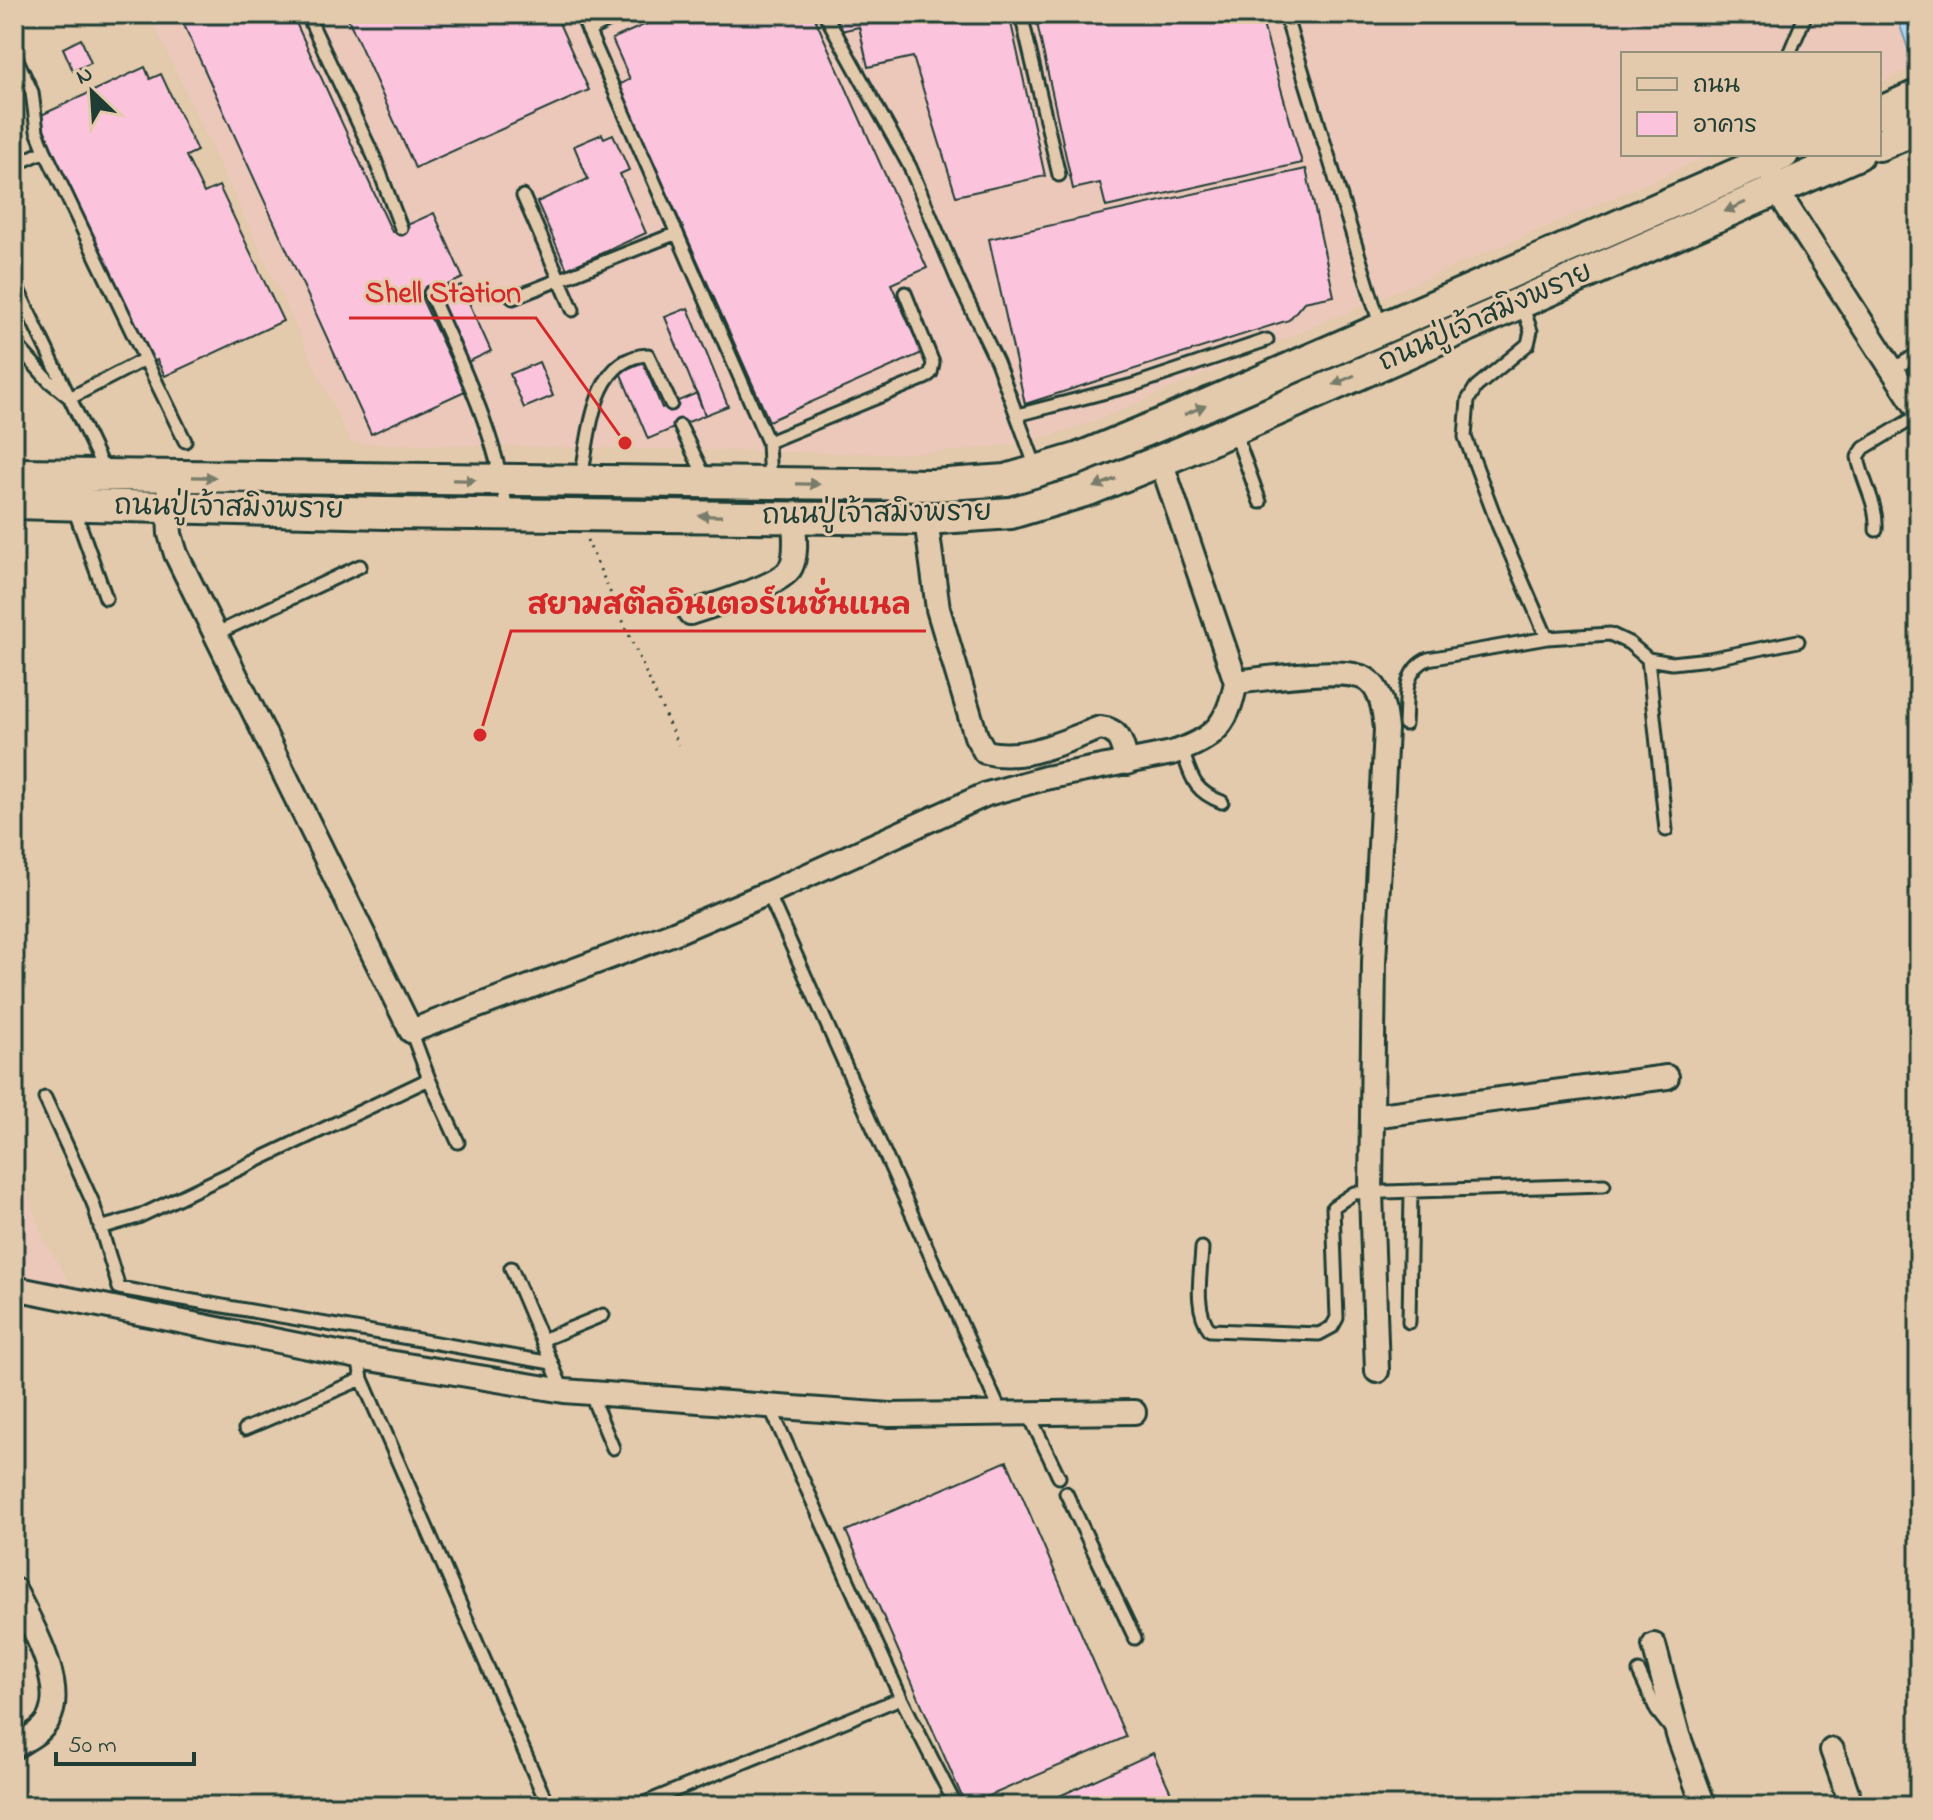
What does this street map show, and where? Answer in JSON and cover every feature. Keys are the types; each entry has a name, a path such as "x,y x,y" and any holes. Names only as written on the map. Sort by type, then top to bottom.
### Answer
{"main road":[{"path":"1881,112 1919,95"},
{"path":"1881,144 1919,128"},
{"name":"ถนนปู่เจ้าสมิงพราย","path":"14,474 934,485 1006,480 1077,459 1774,164 1841,156"},
{"name":"ถนนปู่เจ้าสมิงพราย","path":"14,503 168,509 926,519 1011,513 1088,490 1161,461 1521,302 1774,164"}],"street":[{"path":"1774,164 1919,413"},
{"path":"167,476 170,534 176,554 411,1031 674,933 987,794 1045,778 1182,750 1215,732 1231,709 1236,682 1161,461"},
{"path":"690,613 782,577 791,568 795,552 794,517"},
{"path":"926,519 938,609 976,736 985,752 1002,756 1029,753 1100,728 1111,729 1119,737 1127,763"},
{"path":"1236,682 1353,674 1366,679 1375,688 1384,706 1386,729 1374,962 1371,1192 1377,1371"},
{"path":"1372,1116 1667,1077"},
{"path":"14,1288 358,1357 564,1391 890,1415 1134,1412"},
{"path":"14,1589 40,1642 50,1671 53,1699 50,1717 40,1730 15,1745"},
{"path":"1654,1645 1678,1735 1704,1806"},
{"path":"1832,1750 1852,1806"}],"lane":[{"path":"307,14 374,157 401,228"},
{"path":"581,14 768,442 770,484"},
{"path":"588,31 621,14"},
{"path":"825,14 910,167 958,281 997,362 1038,471"},
{"path":"1021,14 1059,175"},
{"path":"1285,14 1381,329"},
{"path":"1790,52 1806,14"},
{"path":"14,53 32,92 37,131 45,151 185,441"},
{"path":"14,165 45,151"},
{"path":"523,196 573,310"},
{"path":"513,298 677,233"},
{"path":"14,281 106,475"},
{"path":"430,293 473,392 503,481 507,514"},
{"path":"768,442 874,400 931,373 933,363 905,293"},
{"path":"1521,302 1531,331 1528,344 1476,387 1468,400 1465,437 1498,525 1547,638"},
{"path":"1017,415 1133,385 1267,340"},
{"path":"14,342 49,381 70,398"},
{"path":"1892,370 1919,353"},
{"path":"581,482 596,406 607,378 618,365 648,355 671,404"},
{"path":"70,398 145,359"},
{"path":"1876,530 1877,516 1858,457 1864,448 1919,413"},
{"path":"680,426 708,483"},
{"path":"1233,430 1260,502"},
{"path":"72,504 106,598"},
{"path":"214,634 360,566"},
{"path":"1405,724 1409,673 1417,664 1428,659 1547,638 1610,634 1629,643 1648,659 1672,663 1709,659 1798,641"},
{"path":"1648,659 1666,830"},
{"path":"1182,750 1193,781 1204,795 1222,802"},
{"path":"768,893 1002,1414"},
{"path":"411,1031 458,1142"},
{"path":"100,1228 138,1217 429,1079"},
{"path":"45,1098 93,1203 119,1288 552,1363"},
{"path":"1202,1248 1200,1309 1203,1322 1210,1330 1319,1334 1332,1327 1337,1318 1333,1207 1354,1193 1604,1185"},
{"path":"1409,1322 1411,1191"},
{"path":"511,1268 564,1391"},
{"path":"542,1340 603,1315"},
{"path":"358,1357 362,1379 548,1806"},
{"path":"245,1429 362,1379"},
{"path":"589,1393 613,1448"},
{"path":"770,1407 901,1698 953,1800"},
{"path":"1028,1413 1059,1477"},
{"path":"1066,1493 1135,1638"},
{"path":"1639,1672 1665,1723 1678,1735"},
{"path":"637,1806 901,1698"}],"path":[{"path":"576,515 678,745"}],"shaded area":[{"path":"149,14 1919,14 1919,65 1881,82 1881,52 1621,52 1621,156 1709,156 1100,419 1054,435 1009,445 894,454 351,443"},
{"path":"14,1160 44,1240 77,1295 14,1279"}],"water":[{"path":"1896,14 1919,14 1919,80"}],"building":[{"path":"179,14 292,14 392,232 434,213 463,278 421,297 465,391 371,434"},
{"path":"346,14 555,14 589,90 415,168"},
{"path":"669,14 813,14 927,268 891,284 922,353 769,421 619,85 630,79 612,39"},
{"path":"837,14 1009,14 1045,176 956,196 913,57 868,67 859,27 840,31"},
{"path":"1035,14 1260,14 1302,163 1106,207 1100,183 1073,189"},
{"path":"81,39 91,63 73,71 63,48"},
{"path":"145,67 150,79 161,74 197,151 186,156 204,193 219,186 283,321 165,376 157,360 152,363 37,117"},
{"path":"602,134 604,138 613,134 629,170 620,174 646,233 567,269 537,202 588,179 574,146"},
{"path":"1306,169 1334,296 1304,302 1289,320 1025,404 989,239"},
{"path":"461,285 491,351 466,363 435,296"},
{"path":"688,308 728,406 705,415 665,317"},
{"path":"539,362 553,396 524,408 510,374"},
{"path":"643,362 662,408 697,393 705,415 648,439 620,372"},
{"path":"1007,1461 1126,1737 966,1806 846,1531"},
{"path":"1153,1753 1177,1806 1038,1806"}],"place":[{"name":"Shell Station","path":"625,443"},
{"name":"สยามสตีลอินเตอร์เนชั่นแนล","path":"480,735"}]}
